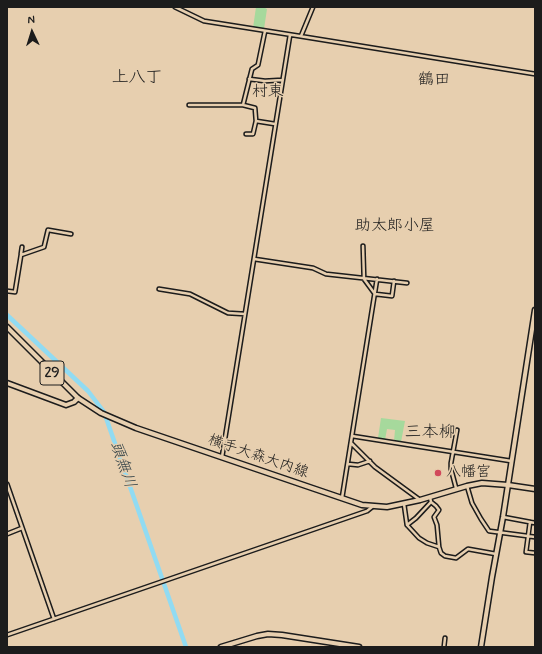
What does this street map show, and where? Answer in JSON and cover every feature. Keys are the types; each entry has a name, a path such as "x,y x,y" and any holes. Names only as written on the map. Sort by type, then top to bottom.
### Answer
{"main road":[{"path":"481,647 535,310"},
{"name":"横手大森大内線","path":"7,327 78,398 101,414 342,498 372,507 387,507 420,500 456,488 482,483 535,489"},
{"path":"7,383 66,404 74,402 78,398"},
{"path":"221,647 268,634 359,647"}],"street":[{"path":"175,7 204,21 290,36 300,36 535,74"},
{"path":"300,36 313,7"},
{"path":"242,106 252,69 258,65 265,31"},
{"path":"222,457 290,36"},
{"path":"249,79 265,81 282,80"},
{"path":"189,105 242,106 255,108 256,121 253,134 246,134"},
{"path":"256,121 275,124"},
{"path":"21,255 44,247 48,230 71,234"},
{"path":"363,246 364,277 375,294"},
{"path":"7,291 15,292 22,248"},
{"path":"254,259 313,268 326,274 364,277 407,283"},
{"path":"342,498 377,279"},
{"path":"375,294 392,296 394,281"},
{"path":"158,289 190,294 228,313 245,314"},
{"path":"456,488 451,469 457,430"},
{"path":"352,436 511,461"},
{"path":"351,443 370,461 420,500"},
{"path":"348,464 358,465 370,461"},
{"path":"7,484 54,619"},
{"path":"467,486 470,499 480,519 489,531 535,537"},
{"path":"429,496 439,510 434,517 437,525 441,553 445,556 456,558 468,549 496,554"},
{"path":"407,526 432,502"},
{"path":"404,504 407,526 427,543 439,547"},
{"path":"7,635 367,511 372,507"},
{"path":"503,517 535,523"},
{"path":"530,522 526,552 535,553"},
{"path":"7,534 22,528"},
{"path":"444,647 445,638"}],"green space":[{"path":"256,7 263,7 267,9 264,29 253,28"},
{"path":"381,418 405,421 401,442 394,441 395,430 387,429 385,440 378,438"}],"waterway":[{"name":"頭無川","path":"7,315 88,391 104,412 186,647"}],"place":[{"name":"八幡宮","path":"438,473"}],"district":[{"name":"上八丁","path":"137,78"},
{"name":"鶴田","path":"434,81"},
{"name":"村東","path":"268,93"},
{"name":"助太郎小屋","path":"395,227"},
{"name":"三本柳","path":"430,433"}]}
